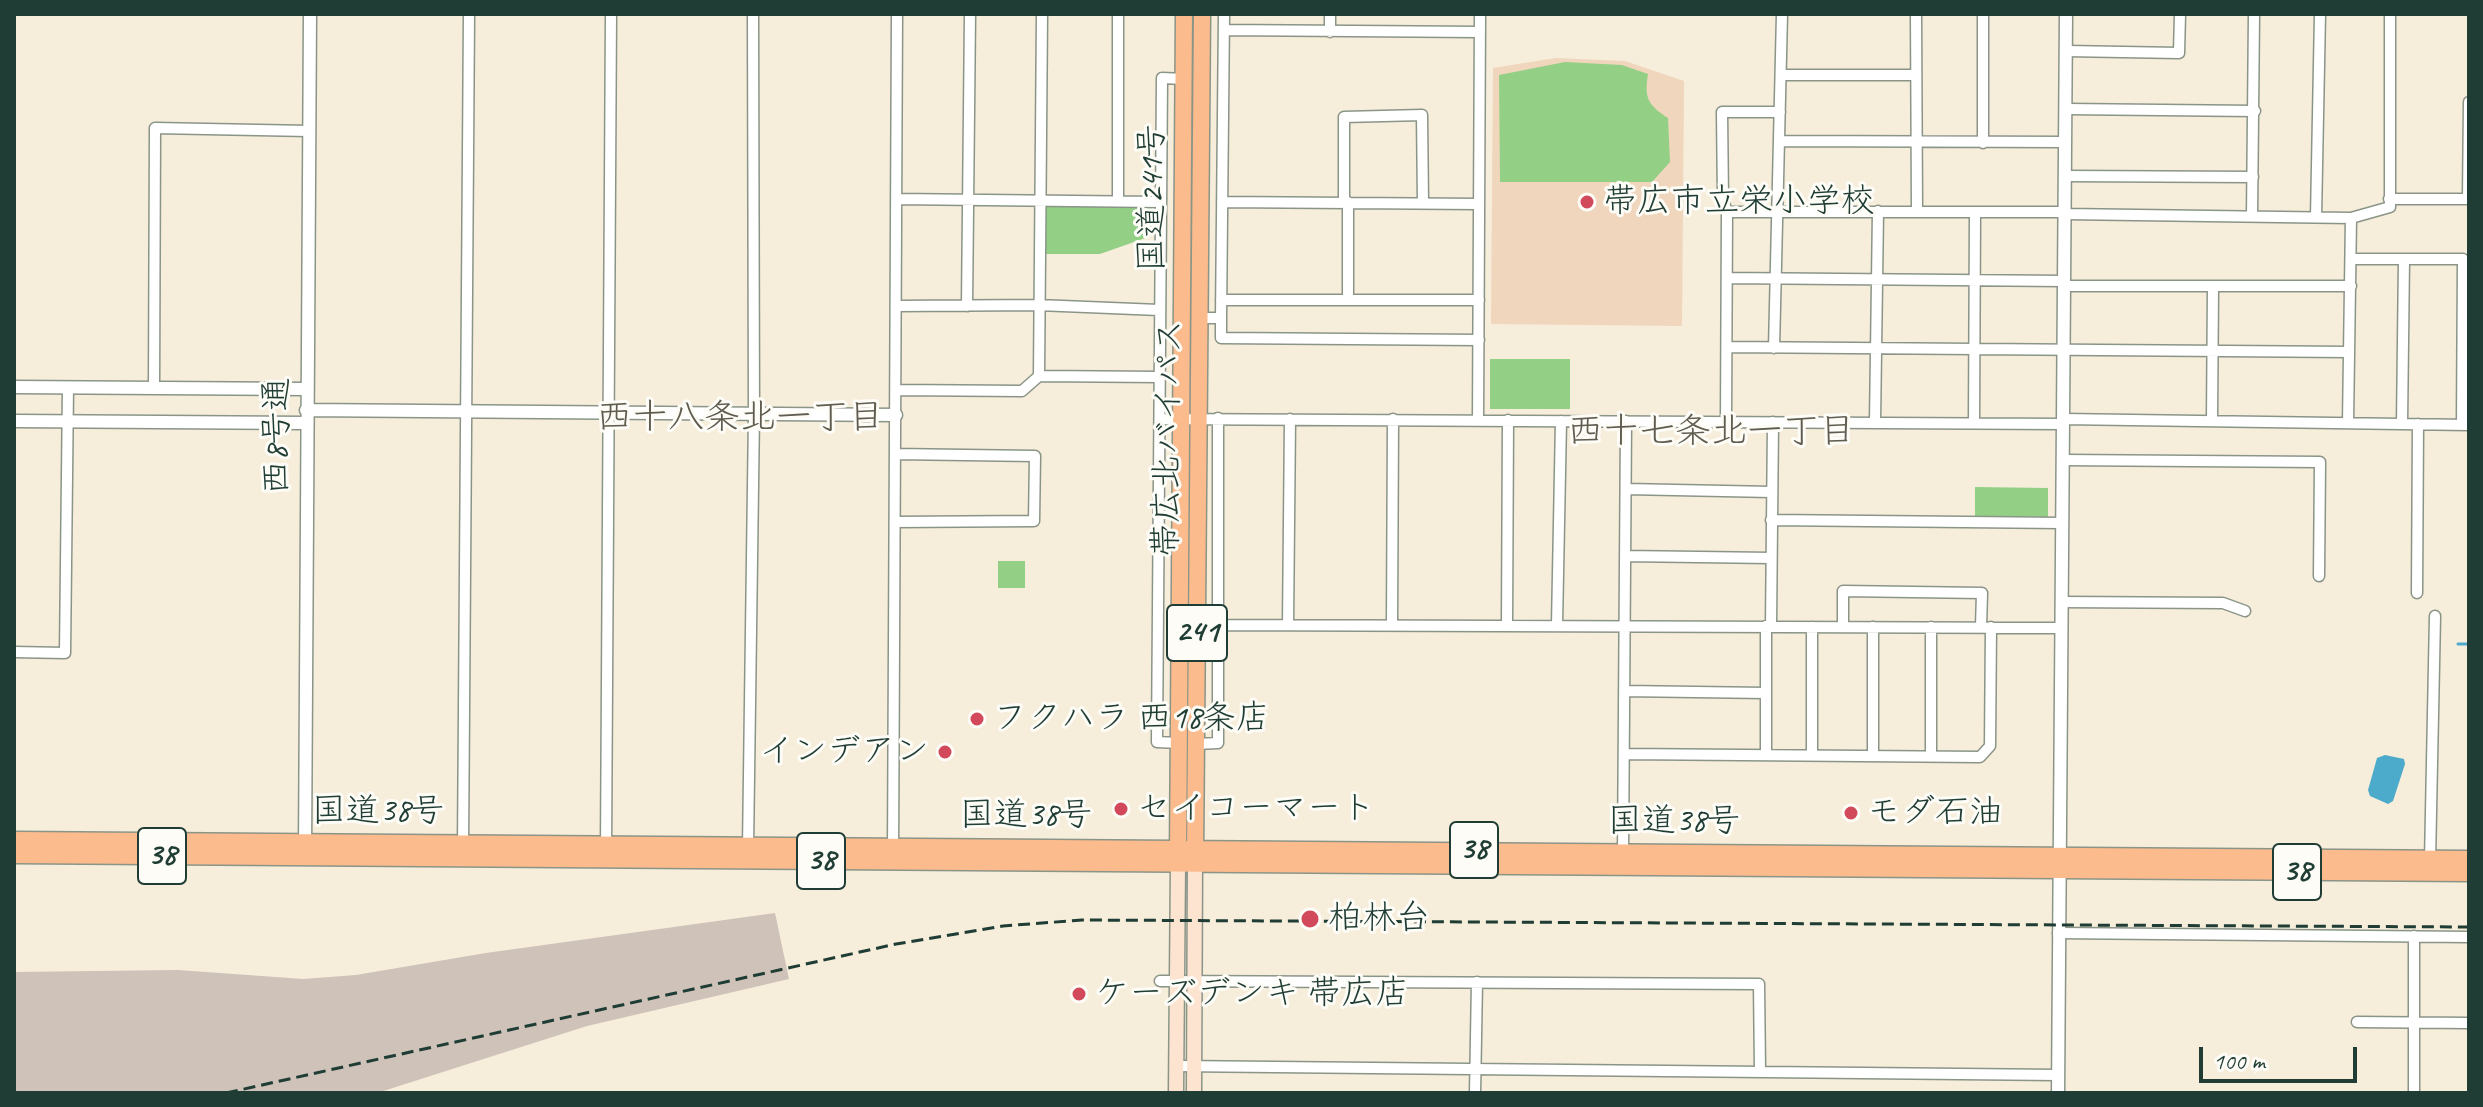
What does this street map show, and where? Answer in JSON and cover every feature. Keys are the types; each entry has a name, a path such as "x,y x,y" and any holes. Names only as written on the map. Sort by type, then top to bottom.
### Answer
{"highway":[{"name":"国道241号","path":"1184,14 1182,419 1186,855"},
{"name":"帯広北バイパス","path":"1187,744 1199,419 1202,14"},
{"name":"国道38号","path":"14,840 305,850"},
{"name":"国道38号","path":"14,855 305,850 606,850 2430,866 2469,873"},
{"name":"国道38号","path":"2430,866 2469,859"}],"main road":[{"path":"1176,1093 1177,981 1186,855"},
{"path":"1186,855 1196,981 1194,1093"}],"street":[{"name":"西8号通","path":"305,850 310,14"},
{"path":"463,850 469,14"},
{"path":"606,850 611,14"},
{"path":"748,852 754,414 753,14"},
{"path":"893,853 897,14"},
{"path":"967,306 970,14"},
{"path":"1039,376 1042,14"},
{"path":"1118,14 1118,201"},
{"path":"1224,14 1221,338 1479,340"},
{"path":"1330,14 1330,32"},
{"path":"1478,420 1480,14"},
{"path":"1774,348 1782,14"},
{"path":"1916,14 1917,211"},
{"path":"1983,14 1983,143"},
{"path":"2058,1093 2066,14"},
{"path":"2066,51 2179,53 2180,14"},
{"path":"2252,216 2254,14"},
{"path":"2316,217 2320,14"},
{"path":"1727,212 1917,211 2351,218 2390,207 2390,14"},
{"path":"1224,30 1480,32"},
{"path":"1781,75 1915,75"},
{"path":"1184,79 1162,78 1157,742 1218,743 1218,418"},
{"path":"2389,199 2468,199 2469,102"},
{"path":"2066,109 2255,111"},
{"path":"1726,421 1727,212 1723,200 1722,112 1780,112"},
{"path":"1348,300 1344,117 1422,115 1423,203"},
{"path":"154,388 155,128 309,131"},
{"path":"1779,141 2065,142"},
{"path":"2065,176 2253,177"},
{"path":"897,199 1160,202"},
{"path":"1222,202 1479,204"},
{"path":"1875,422 1878,211"},
{"path":"1974,423 1975,212"},
{"path":"2348,423 2351,218"},
{"path":"1160,419 1974,423 2212,420 2465,425 2463,259 2351,259"},
{"path":"2402,424 2404,259"},
{"path":"1727,278 1975,279 2213,287 2351,286"},
{"path":"2212,420 2213,287"},
{"path":"1221,300 1479,300"},
{"path":"897,306 1038,305 1159,310"},
{"path":"1200,318 1221,318"},
{"path":"1727,347 2349,352"},
{"path":"897,390 1022,391 1039,376 1160,377"},
{"path":"14,387 306,389"},
{"path":"14,652 65,653 68,387"},
{"path":"14,421 466,411 896,415"},
{"path":"1288,625 1290,419"},
{"path":"1392,625 1393,419"},
{"path":"1507,624 1508,420"},
{"path":"1557,625 1561,421"},
{"path":"1623,859 1626,421"},
{"path":"1766,755 1773,422"},
{"path":"2417,593 2418,424"},
{"path":"895,454 1035,456 1034,521 895,522"},
{"path":"2063,460 2320,462 2319,576"},
{"path":"1626,489 1772,492"},
{"path":"1771,520 2062,523"},
{"path":"1625,556 1771,558"},
{"path":"1624,754 1980,757 1990,746 1982,593 1843,591 1843,627"},
{"path":"2062,602 2223,603 2245,611"},
{"path":"2430,866 2435,616"},
{"path":"1220,625 2062,628"},
{"path":"1812,627 1812,755"},
{"path":"1873,627 1873,755"},
{"path":"1931,627 1931,756"},
{"path":"1624,691 1766,693"},
{"path":"2058,933 2469,937"},
{"path":"2414,936 2414,1093"},
{"path":"1160,981 1759,984 1760,1071"},
{"path":"1475,1093 1477,982"},
{"path":"2357,1022 2469,1023"},
{"path":"1176,1066 2058,1075"}],"shaded area":[{"name":"帯広市立栄小学校","path":"1556,58 1625,61 1684,81 1682,326 1491,324 1493,68"},
{"path":"775,913 789,979 587,1026 377,1093 14,1093 14,972 178,970 303,979 356,975 486,953"}],"green space":[{"path":"1565,62 1622,65 1648,74 1649,100 1668,118 1670,162 1652,182 1500,182 1499,75"},
{"path":"1045,205 1152,207 1151,236 1100,254 1044,254"},
{"path":"1490,359 1570,359 1570,409 1490,409"},
{"path":"1975,487 2048,488 2048,517 1975,516"},
{"path":"998,561 1025,561 1025,588 998,588"}],"water":[{"path":"2385,755 2404,759 2405,764 2393,801 2388,804 2370,796 2368,790 2377,758"}],"waterway":[{"path":"2458,644 2469,644"}],"railway":[{"path":"226,1093 896,944 1003,926 1082,920 2469,927"}],"place":[{"name":"帯広市立栄小学校","path":"1587,202"},
{"name":"フクハラ 西18条店","path":"977,719"},
{"name":"インデアン","path":"945,752"},
{"name":"セイコーマート","path":"1121,809"},
{"name":"モダ石油","path":"1851,813"},
{"name":"柏林台","path":"1310,919"},
{"name":"ケーズデンキ 帯広店","path":"1079,994"}],"district":[{"name":"西十八条北一丁目","path":"740,419"},
{"name":"西十七条北一丁目","path":"1711,433"}]}
